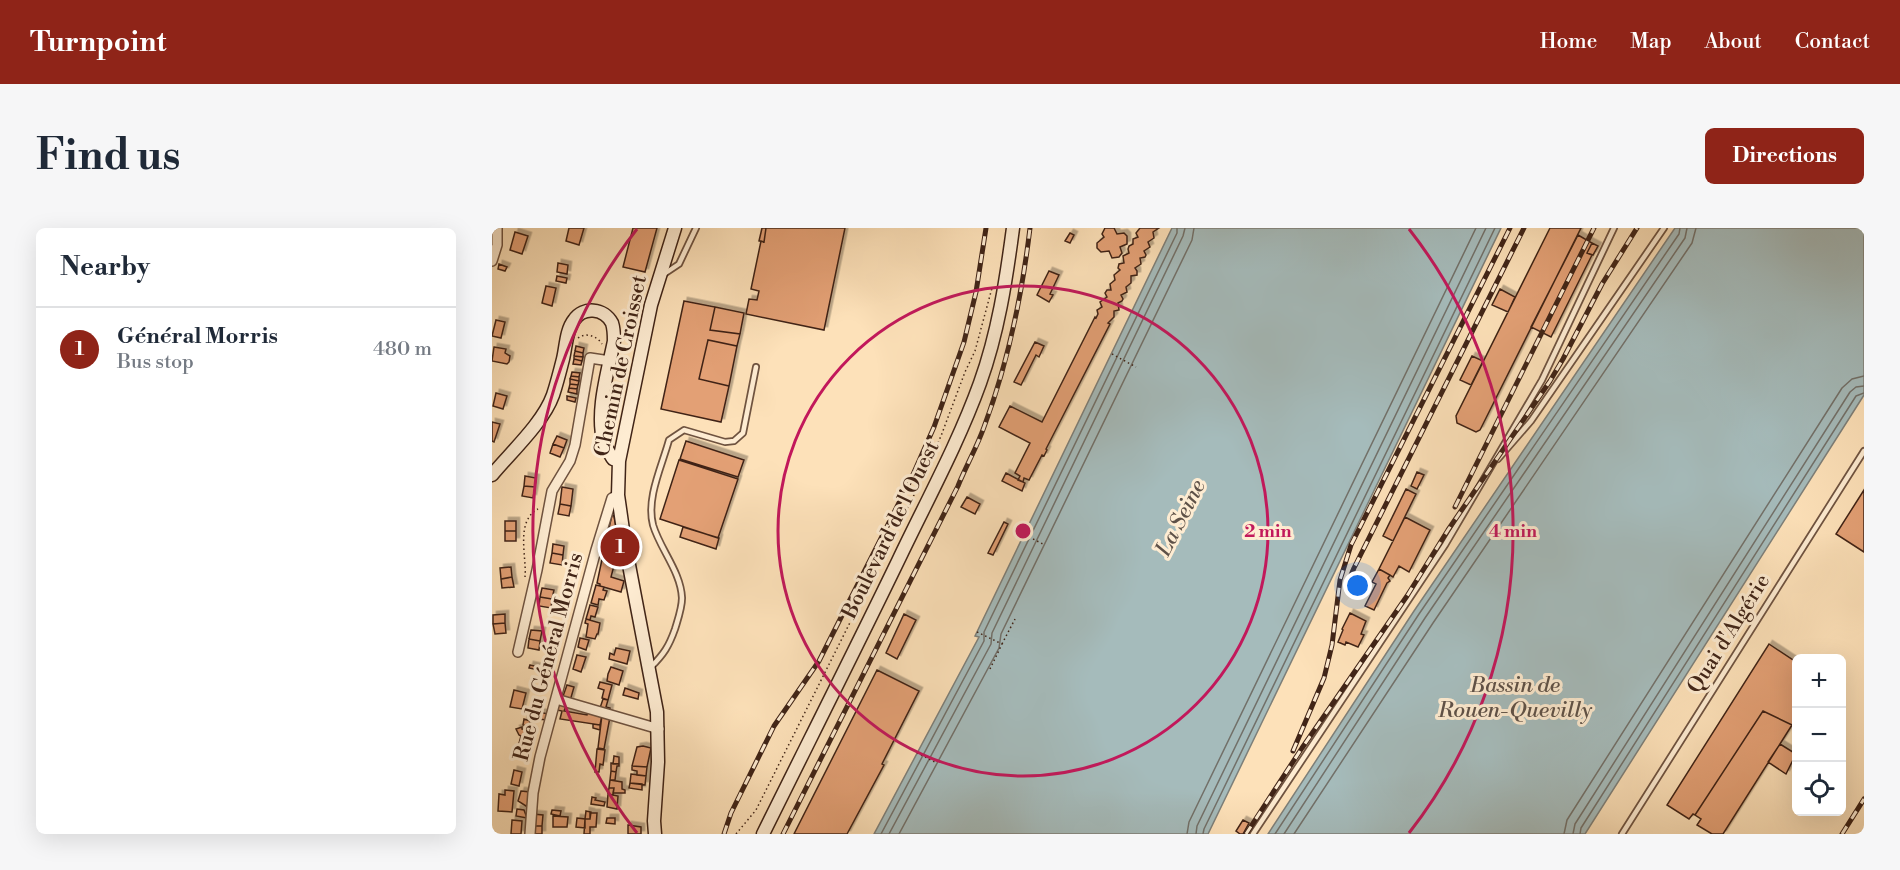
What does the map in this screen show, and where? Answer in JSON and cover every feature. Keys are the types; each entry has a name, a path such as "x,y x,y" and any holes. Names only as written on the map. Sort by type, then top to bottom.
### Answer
{"street":[{"path":"492,261 497,245 497,228"},
{"name":"Chemin de Croisset","path":"654,834 659,729 625,544 618,495 619,461 651,305 675,228"},
{"name":"Boulevard de l'Ouest","path":"763,834 968,414 987,361 998,321 1006,285 1013,228"},
{"path":"492,475 538,420 552,397 569,327 573,320 584,311 598,311 605,314 612,323 614,341 603,392 601,425 604,443 613,459 619,461"},
{"path":"518,652 552,491 570,461 590,358 610,361"},
{"name":"Rue du Général Morris","path":"530,834 532,793 556,699 612,498 618,495"},
{"path":"556,699 659,729"}],"lane":[{"path":"659,277 679,264 696,228"},
{"path":"1253,834 1445,544 1489,471 1542,380 1614,228"},
{"path":"1489,471 1531,421 1664,228"},
{"path":"649,669 664,654 671,639 679,616 682,597 677,579 653,524 652,500 669,440 684,430 725,442 734,441 739,437 743,433 756,367"},
{"name":"Quai d'Algérie","path":"1622,834 1864,451"}],"path":[{"path":"736,834 756,810 922,479 975,351 993,285"},
{"path":"576,339 582,335 591,335 600,340 606,348 610,361"},
{"path":"1112,354 1136,367"},
{"path":"524,581 522,550 525,528 533,512 550,503"},
{"path":"1025,535 1045,545"},
{"path":"990,669 1015,619"},
{"path":"977,632 1002,644"},
{"path":"917,753 937,763"}],"water":[{"name":"La Seine","path":"1172,228 1501,228 1208,834 874,834 979,637 975,636"},
{"name":"Bassin de Rouen-Quevilly","path":"1675,228 1864,228 1864,395 1585,834 1268,834 1414,611"}],"building":[{"path":"569,228 584,228 579,245 566,241"},
{"path":"633,228 657,228 645,272 623,267"},
{"path":"762,228 766,228 764,242 759,241"},
{"path":"766,228 845,228 824,330 746,314 749,299 757,300 759,291 751,289"},
{"path":"1105,228 1114,228 1117,234 1124,233 1127,236 1127,244 1120,247 1122,253 1119,257 1112,258 1109,251 1101,252 1097,248 1097,243 1104,237 1102,234"},
{"path":"1140,228 1159,228 1153,232 1154,238 1148,242 1150,247 1144,251 1145,257 1140,258 1141,264 1135,268 1137,275 1131,276 1131,283 1126,287 1127,292 1121,295 1123,299 1118,303 1119,310 1114,311 1114,317 1108,323 1110,324 1044,456 1042,455 1029,480 1024,478 1023,482 1018,480 1020,476 1015,473 1030,443 999,427 1010,406 1042,422 1098,314 1097,310 1102,307 1100,302 1107,297 1105,293 1107,290 1111,290 1110,284 1115,280 1114,275 1120,270 1119,264 1124,263 1123,256 1129,253 1129,246 1133,244 1133,239 1138,237 1136,233"},
{"path":"1550,228 1581,228 1480,430 1476,432 1457,423 1456,416"},
{"path":"515,232 528,236 522,254 510,250"},
{"path":"1070,233 1074,235 1070,243 1065,241"},
{"path":"1578,235 1592,243 1587,253 1592,255 1551,337 1531,327"},
{"path":"1592,243 1598,246 1593,255 1587,253"},
{"path":"558,263 568,265 567,274 557,272"},
{"path":"499,264 507,267 505,271 498,269"},
{"path":"1049,271 1059,275 1050,294 1053,295 1049,302 1037,295"},
{"path":"557,276 567,278 566,283 556,281"},
{"path":"546,286 556,288 552,306 542,303"},
{"path":"1500,289 1515,297 1508,312 1492,305"},
{"path":"684,301 715,307 710,330 740,334 737,346 708,340 699,379 729,386 721,422 661,409"},
{"path":"715,307 744,313 740,334 710,330"},
{"path":"496,320 505,322 501,338 492,336"},
{"path":"708,340 737,346 729,386 699,379"},
{"path":"1035,342 1044,346 1039,357 1036,355 1021,385 1014,382"},
{"path":"576,346 584,348 583,353 575,351"},
{"path":"494,347 506,349 505,353 510,356 507,364 492,361"},
{"path":"575,351 583,353 583,357 574,356"},
{"path":"574,356 583,357 582,361 574,359"},
{"path":"1472,356 1483,361 1471,385 1460,380"},
{"path":"574,359 582,361 581,365 573,364"},
{"path":"572,372 580,373 579,377 571,376"},
{"path":"571,376 579,377 579,381 570,379"},
{"path":"570,379 579,381 578,385 570,384"},
{"path":"570,384 578,385 577,389 569,388"},
{"path":"569,388 577,389 577,394 568,392"},
{"path":"496,393 507,396 503,409 493,406"},
{"path":"567,396 576,398 575,402 567,400"},
{"path":"492,422 500,424 494,442 492,441"},
{"path":"557,436 567,440 564,448 553,444"},
{"path":"686,441 744,460 738,477 680,459"},
{"path":"553,444 564,448 560,457 550,453"},
{"path":"679,460 738,479 718,538 660,519"},
{"path":"1417,472 1424,475 1417,489 1411,486"},
{"path":"1006,473 1025,483 1022,491 1002,481"},
{"path":"525,476 536,478 535,487 524,486"},
{"path":"524,486 535,487 533,498 522,496"},
{"path":"562,487 573,489 571,506 560,504"},
{"path":"1406,489 1416,494 1393,541 1383,536"},
{"path":"1864,490 1864,552 1836,534"},
{"path":"967,497 980,504 975,514 961,507"},
{"path":"560,504 571,506 569,516 558,514"},
{"path":"612,515 620,547 617,554 604,550"},
{"path":"1405,517 1430,530 1409,572 1399,566 1393,577 1379,569"},
{"path":"505,521 516,521 516,531 505,531"},
{"path":"1004,522 1008,524 993,555 988,553"},
{"path":"683,527 719,538 716,549 680,537"},
{"path":"505,531 516,531 516,541 505,541"},
{"path":"553,544 564,546 563,555 552,553"},
{"path":"604,550 617,554 611,577 624,581 621,592 597,583"},
{"path":"552,553 563,555 562,565 550,563"},
{"path":"511,567 512,577 501,579 500,568"},
{"path":"1379,569 1390,575 1388,578 1390,581 1374,610 1365,606 1376,584 1372,582"},
{"path":"512,577 514,587 502,588 501,579"},
{"path":"596,585 604,587 603,590 607,591 604,600 599,599 598,605 591,603"},
{"path":"542,588 554,590 552,599 540,597"},
{"path":"540,597 552,599 551,608 539,606"},
{"path":"590,605 598,607 595,617 591,616 590,620 586,619"},
{"path":"1350,613 1366,621 1361,634 1364,635 1358,647 1346,642 1345,645 1338,642"},
{"path":"505,614 505,623 493,624 493,615"},
{"path":"904,614 916,620 897,659 886,653"},
{"path":"586,619 600,623 595,639 586,637 588,624 585,623"},
{"path":"505,623 506,633 495,634 493,624"},
{"path":"531,630 542,631 540,641 529,639"},
{"path":"580,638 589,640 586,650 578,647"},
{"path":"529,639 540,641 539,650 528,648"},
{"path":"1769,644 1792,659 1792,725 1763,711 1695,815 1693,814 1689,819 1667,805"},
{"path":"616,648 630,651 627,664 609,659 610,653 614,655"},
{"path":"577,655 586,657 581,672 573,669"},
{"path":"530,665 539,667 539,670 529,668"},
{"path":"611,667 623,671 619,685 607,681"},
{"path":"877,670 919,691 882,764 884,765 847,834 794,834"},
{"path":"600,682 612,685 608,700 602,698 604,690 598,688"},
{"path":"567,685 574,687 570,701 562,699"},
{"path":"625,688 639,693 638,699 623,695"},
{"path":"514,690 526,693 522,709 510,707"},
{"path":"603,699 608,700 606,707 610,708 609,714 599,711"},
{"path":"559,704 566,706 564,711 587,715 588,711 602,715 600,725 560,719 562,711 557,710"},
{"path":"1763,711 1792,725 1723,834 1712,834 1697,825 1701,819 1695,815"},
{"path":"539,712 548,714 547,720 538,719"},
{"path":"602,715 610,717 604,749 598,748"},
{"path":"524,719 530,721 529,726 523,725"},
{"path":"593,724 600,725 600,730 593,728"},
{"path":"522,727 522,729 530,730 529,734 532,735 529,750 518,747 521,736 516,729"},
{"path":"1780,744 1792,752 1792,762 1786,774 1768,762"},
{"path":"637,747 651,748 647,767 632,766"},
{"path":"597,749 605,750 603,765 600,764 599,772 595,772"},
{"path":"614,756 619,757 619,764 613,764"},
{"path":"611,763 619,764 616,772 611,771"},
{"path":"632,766 647,767 646,776 637,775 637,771 632,770"},
{"path":"514,770 522,772 519,786 511,784"},
{"path":"611,771 616,772 615,780 610,780"},
{"path":"631,774 646,776 645,785 630,783"},
{"path":"610,780 622,782 622,789 625,793 613,793 614,788 609,788"},
{"path":"630,783 642,784 642,790 629,788"},
{"path":"609,788 614,788 613,795 608,794"},
{"path":"505,790 514,791 512,812 498,811 499,794 505,795"},
{"path":"521,791 530,792 529,804 526,806 518,801"},
{"path":"608,794 618,796 617,809 607,807"},
{"path":"592,797 605,802 604,806 591,804"},
{"path":"517,809 524,810 527,818 516,816"},
{"path":"552,810 561,811 560,816 551,814"},
{"path":"586,811 591,812 590,819 585,819"},
{"path":"590,813 597,813 596,827 590,827 590,834 584,834 585,819 590,819"},
{"path":"533,814 543,815 542,826 532,826"},
{"path":"553,816 568,817 567,827 553,827"},
{"path":"577,818 585,819 585,828 576,827"},
{"path":"607,818 615,818 615,824 606,823"},
{"path":"512,820 522,821 521,834 511,834"},
{"path":"1243,820 1249,823 1243,834 1240,834 1236,831"},
{"path":"628,825 641,827 641,834 628,834"},
{"path":"532,826 542,826 542,834 532,834"}],"railway":[{"path":"724,834 731,813 774,726 819,661 911,479 934,427 964,342 976,292 986,228"},
{"path":"783,834 958,486 981,434 993,403 1013,329 1030,228"},
{"path":"1293,751 1324,678 1332,645 1340,580 1351,545 1510,228"},
{"path":"1348,582 1524,228"},
{"path":"1455,507 1594,228"},
{"path":"1246,834 1550,381 1602,284 1637,228"},
{"path":"1842,834 1864,799"}],"place":[{"name":"Général Morris","path":"620,547"}]}
